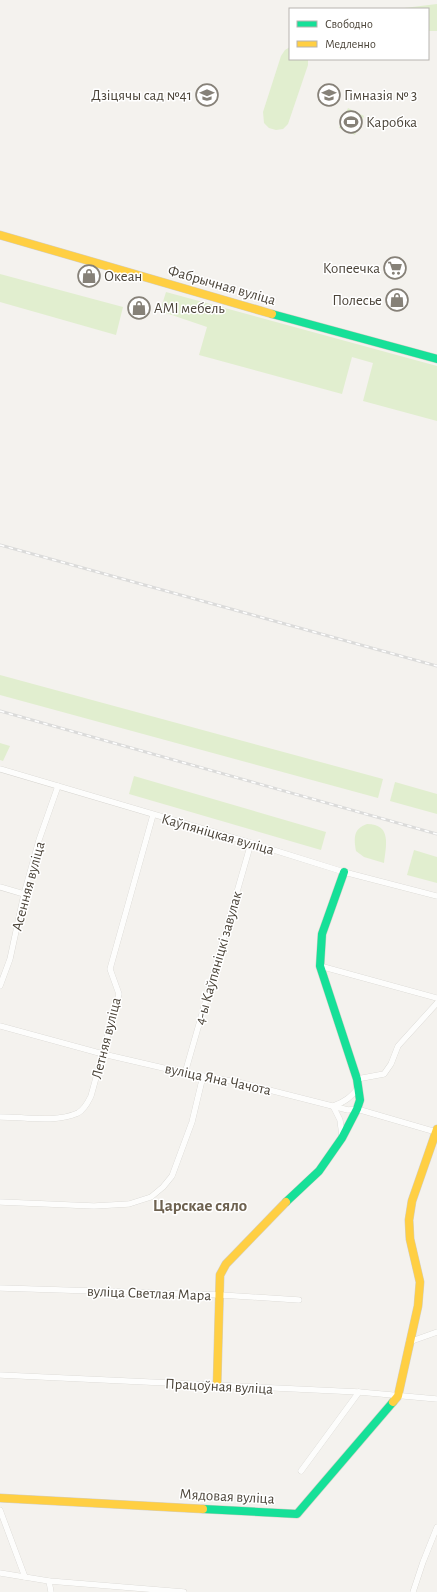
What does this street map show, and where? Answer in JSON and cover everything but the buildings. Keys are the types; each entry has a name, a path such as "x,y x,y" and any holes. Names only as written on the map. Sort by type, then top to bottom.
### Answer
{"street":[{"name":"Фабрычная вуліца","path":"0,235 268,313 437,359"},
{"name":"Каўпяніцкая вуліца","path":"0,769 153,815 251,842 344,872 437,896"},
{"name":"Асенняя вуліца","path":"0,986 10,959 24,894 39,840 58,786"},
{"name":"Летняя вуліца","path":"0,1117 52,1118 79,1112 86,1106 91,1096 120,994 110,969 153,815"},
{"name":"4-ы Каўпяніцкі завулак","path":"185,1073 251,842"},
{"path":"217,1386 218,1326 221,1295 220,1275 226,1264 291,1197 319,1171 342,1138 360,1100 358,1083 320,966 322,934 344,872"},
{"path":"0,887 24,894"},
{"path":"320,966 437,998"},
{"path":"342,1138 340,1120 333,1106 344,1103 351,1097 358,1083 384,1074 391,1064 398,1046 437,1003"},
{"name":"вуліца Яна Чачота","path":"0,1026 103,1054 185,1073 242,1083 348,1110 357,1109 436,1130"},
{"path":"0,1202 94,1206 129,1204 151,1197 163,1187 172,1176 192,1122 203,1076"},
{"path":"398,1396 418,1306 420,1282 410,1239 409,1220 412,1201 436,1130"},
{"name":"вуліца Светлая Мара","path":"0,1288 221,1295 299,1300"},
{"path":"409,1342 437,1332"},
{"name":"Працоўная вуліца","path":"0,1375 359,1392 437,1399"},
{"path":"301,1471 359,1392"},
{"name":"Мядовая вуліца","path":"0,1498 297,1514 398,1396"},
{"path":"0,1510 26,1577"},
{"path":"413,1592 437,1527"},
{"path":"0,1573 49,1581 184,1592"},
{"path":"49,1581 51,1592"}],"green space":[{"path":"437,4 437,31 429,31 429,8 404,8"},
{"path":"289,48 289,60 308,60 308,65 288,124 283,129 276,130 269,128 264,123 263,112 281,56 285,50"},
{"name":"Каробка","path":"348,108 364,116 355,135 339,128"},
{"path":"0,274 123,307 116,335 0,302"},
{"path":"166,292 437,366 437,421 363,401 373,363 352,357 342,394 199,355 207,327 160,311"},
{"path":"0,675 383,779 378,798 0,695"},
{"path":"0,743 10,746 3,761 0,760"},
{"path":"134,776 326,832 321,850 129,794"},
{"path":"395,782 437,794 437,814 390,801"},
{"path":"367,824 375,825 384,832 386,837 386,850 384,863 364,857 356,851 355,838 357,831 359,828"},
{"path":"414,850 437,857 437,883 407,875"}],"railway":[{"path":"0,545 437,666"},
{"path":"0,711 437,834"}],"traffic: fast":[{"path":"272,314 437,359"},
{"path":"286,1202 319,1171 342,1138 360,1100 357,1079 320,966 322,934 344,872"},
{"path":"203,1509 297,1514 393,1402"}],"traffic: slow":[{"path":"0,235 272,314"},
{"path":"393,1402 398,1396 418,1306 420,1282 410,1239 409,1220 412,1201 437,1129"},
{"path":"217,1386 220,1275 226,1264 286,1202"},
{"path":"0,1498 203,1509"}],"place":[{"name":"Дзіцячы сад №41","path":"207,95"},
{"name":"Гімназія № 3","path":"329,95"},
{"name":"Каробка","path":"351,122"},
{"name":"Копеечка","path":"395,268"},
{"name":"Океан","path":"89,276"},
{"name":"Полесье","path":"397,300"},
{"name":"AMI мебель","path":"139,308"}],"district":[{"name":"Царскае сяло","path":"200,1205"}]}
